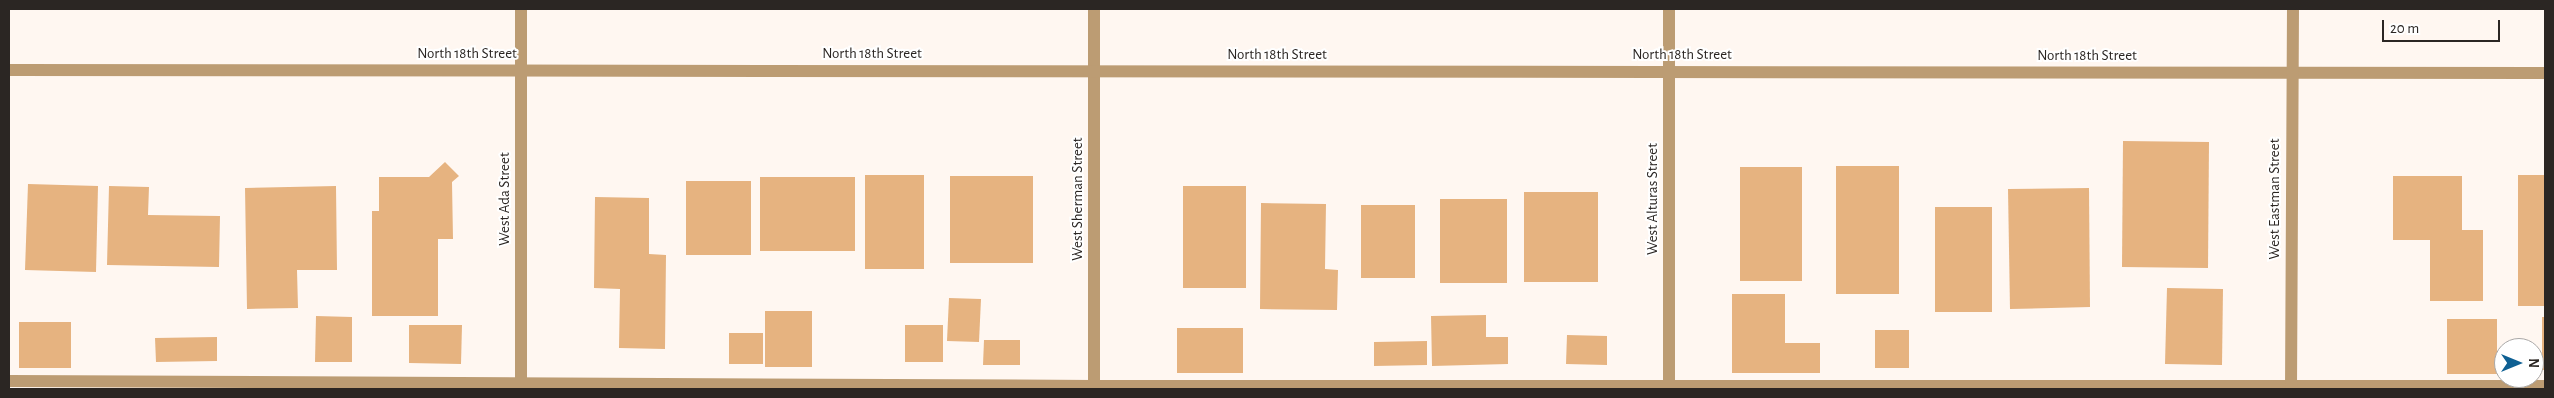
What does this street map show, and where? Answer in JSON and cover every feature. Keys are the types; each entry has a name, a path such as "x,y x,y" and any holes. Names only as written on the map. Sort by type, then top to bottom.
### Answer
{"street":[{"name":"West Ada Street","path":"521,9 521,386"},
{"name":"West Sherman Street","path":"1094,9 1094,388"},
{"name":"West Alturas Street","path":"1669,9 1669,387"},
{"name":"West Eastman Street","path":"2291,388 2292,9"},
{"name":"North 18th Street","path":"9,70 2545,73"},
{"path":"9,381 521,386 1094,388 2291,388 2545,386"}],"building":[{"path":"2123,141 2209,142 2208,268 2122,267"},
{"path":"445,162 459,176 452,182 453,239 438,239 438,316 372,316 372,211 379,211 379,177 429,177"},
{"path":"1836,166 1899,166 1899,294 1836,294"},
{"path":"1740,167 1802,167 1802,281 1740,281"},
{"path":"865,175 924,175 924,269 865,269"},
{"path":"2518,175 2545,175 2545,306 2518,306"},
{"path":"950,176 1033,176 1033,263 950,263"},
{"path":"2393,176 2462,176 2462,230 2483,230 2483,301 2430,301 2430,240 2393,240"},
{"path":"760,177 855,177 855,251 760,251"},
{"path":"686,181 751,181 751,255 686,255"},
{"path":"28,184 98,186 96,272 25,270"},
{"path":"109,186 149,187 148,215 220,216 219,267 107,265"},
{"path":"336,186 337,270 297,270 298,308 247,309 245,188"},
{"path":"1183,186 1246,186 1246,288 1183,288"},
{"path":"2089,188 2090,307 2010,309 2008,189"},
{"path":"1524,192 1598,192 1598,282 1524,282"},
{"path":"595,197 649,198 649,254 666,255 665,349 619,348 620,289 594,288"},
{"path":"1440,199 1507,199 1507,283 1440,283"},
{"path":"1261,203 1326,204 1325,269 1338,270 1337,310 1260,309"},
{"path":"1361,205 1415,205 1415,278 1361,278"},
{"path":"1935,207 1992,207 1992,312 1935,312"},
{"path":"2167,288 2223,289 2222,365 2165,364"},
{"path":"1732,294 1785,294 1785,343 1820,343 1820,373 1732,373"},
{"path":"949,298 981,299 979,342 947,341"},
{"path":"765,311 812,311 812,367 765,367"},
{"path":"1486,315 1486,337 1508,337 1508,364 1432,366 1431,316"},
{"path":"316,316 352,317 352,362 315,362"},
{"path":"2542,317 2545,317 2545,370 2544,338 2542,338"},
{"path":"2447,319 2497,319 2497,338 2494,338 2494,374 2447,374"},
{"path":"19,322 71,322 71,368 19,368"},
{"path":"409,325 462,325 461,364 409,363"},
{"path":"905,325 943,325 943,362 905,362"},
{"path":"1177,328 1243,328 1243,373 1177,373"},
{"path":"1875,330 1909,330 1909,368 1875,368"},
{"path":"729,333 763,333 763,364 729,364"},
{"path":"1567,335 1607,336 1607,365 1566,364"},
{"path":"217,337 217,361 156,362 155,338"},
{"path":"984,340 1020,340 1020,365 983,365"},
{"path":"1427,341 1427,365 1374,366 1374,342"}]}
